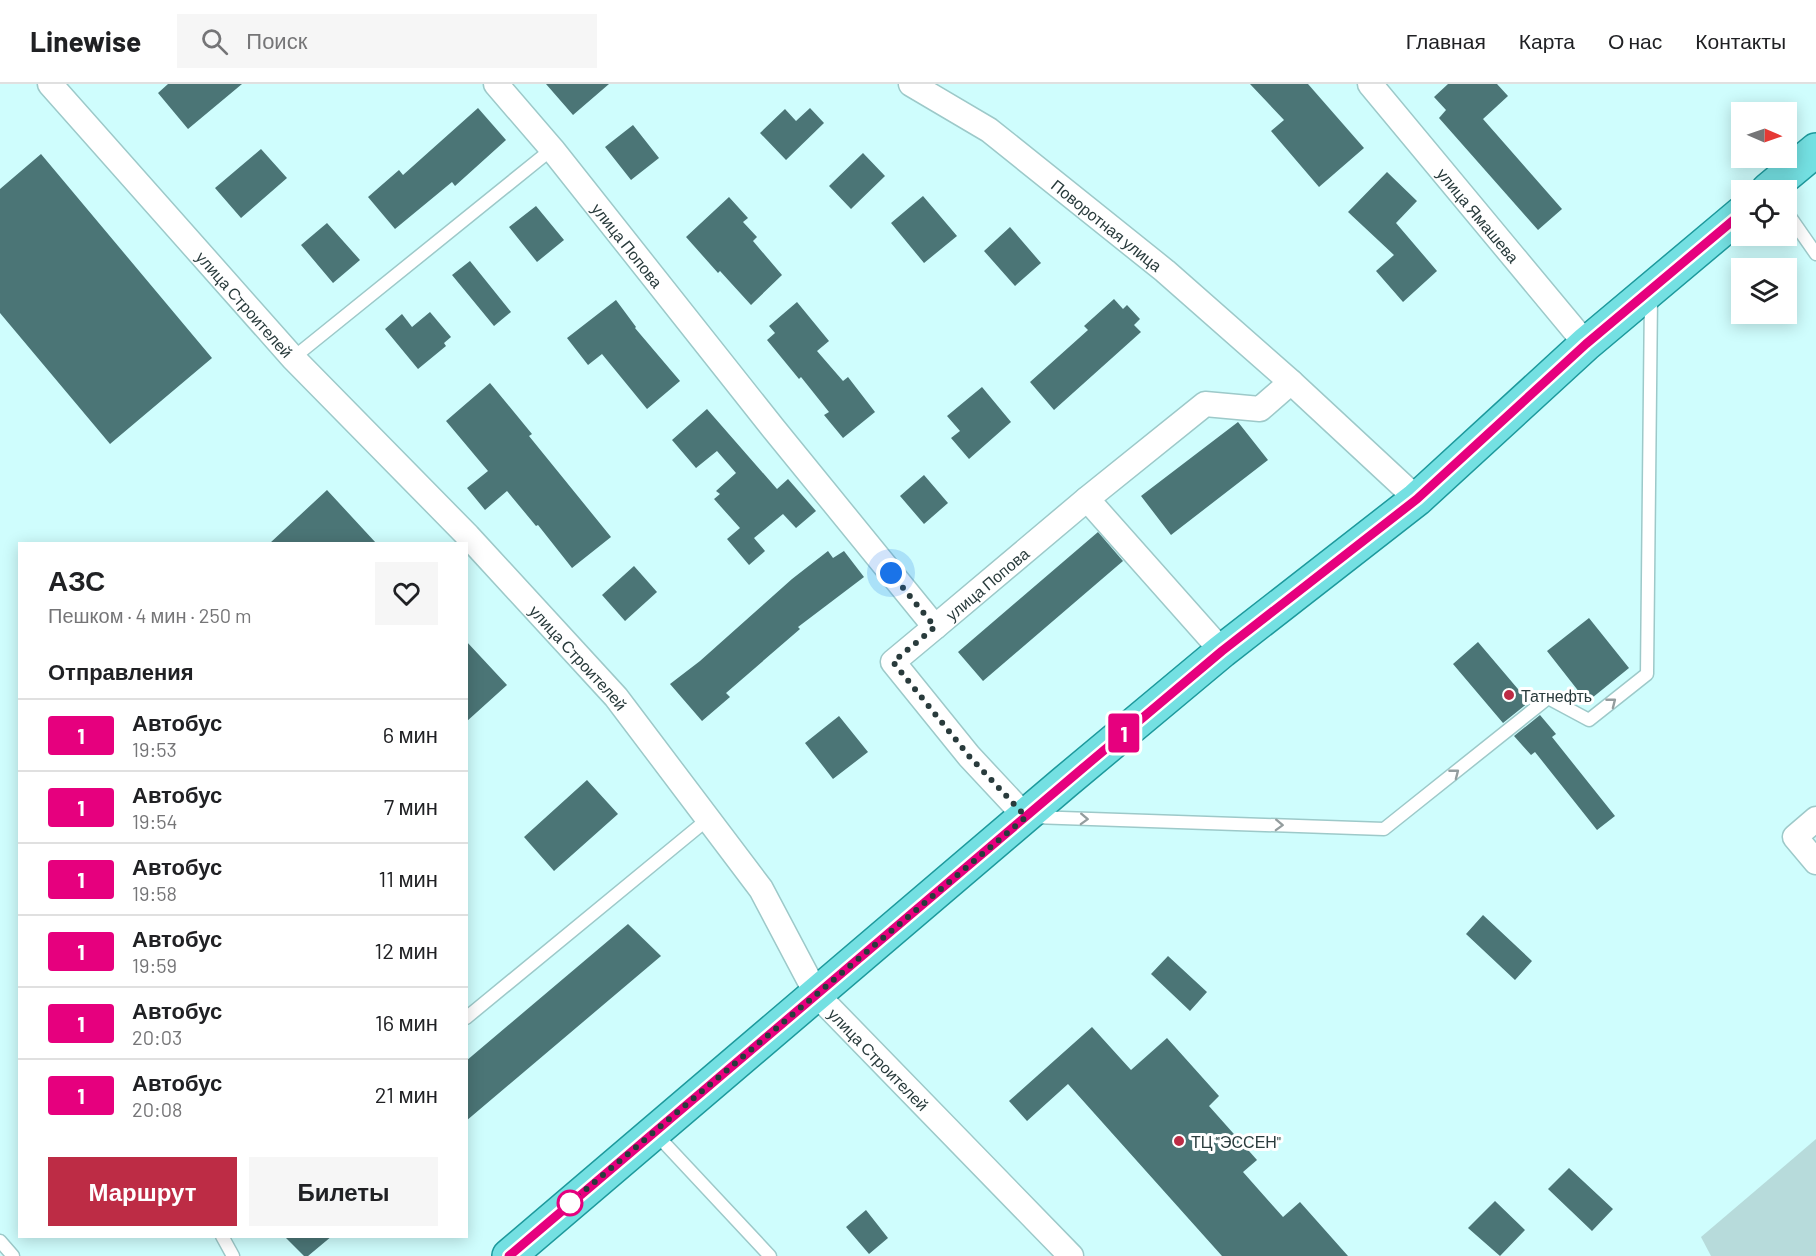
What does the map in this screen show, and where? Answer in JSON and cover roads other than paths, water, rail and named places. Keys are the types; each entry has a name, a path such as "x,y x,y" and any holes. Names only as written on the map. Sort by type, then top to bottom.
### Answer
{"main road":[{"path":"1788,180 1816,150"},
{"path":"509,1256 1222,651 1417,499 1586,344 1731,222"}],"street":[{"name":"улица Строителей","path":"50,84 293,358 468,536 616,697 761,889 817,994 1071,1256"},
{"name":"улица Попова","path":"496,84 552,149 773,428 935,627 1205,404 1260,410 1291,382"},
{"name":"Поворотная улица","path":"911,84 989,130 1165,271 1291,382"},
{"name":"улица Ямашева","path":"1370,84 1586,344"},
{"path":"1291,382 1417,499"},
{"path":"1086,500 1222,651"},
{"path":"935,627 893,662 969,756 1026,817"},
{"path":"1816,819 1795,837 1816,862"}],"lane":[{"path":"293,358 552,149"},
{"path":"1797,227 1816,254"},
{"path":"1026,817 1384,829 1548,698 1589,720 1647,675 1652,289"},
{"path":"468,1016 708,819"},
{"path":"654,1132 770,1256"},
{"path":"223,1238 233,1256"},
{"path":"0,1241 13,1256"}],"place":[{"name":"Татнефть","path":"1509,695"},
{"name":"ТЦ \"ЭССЕН\"","path":"1179,1141"}]}
